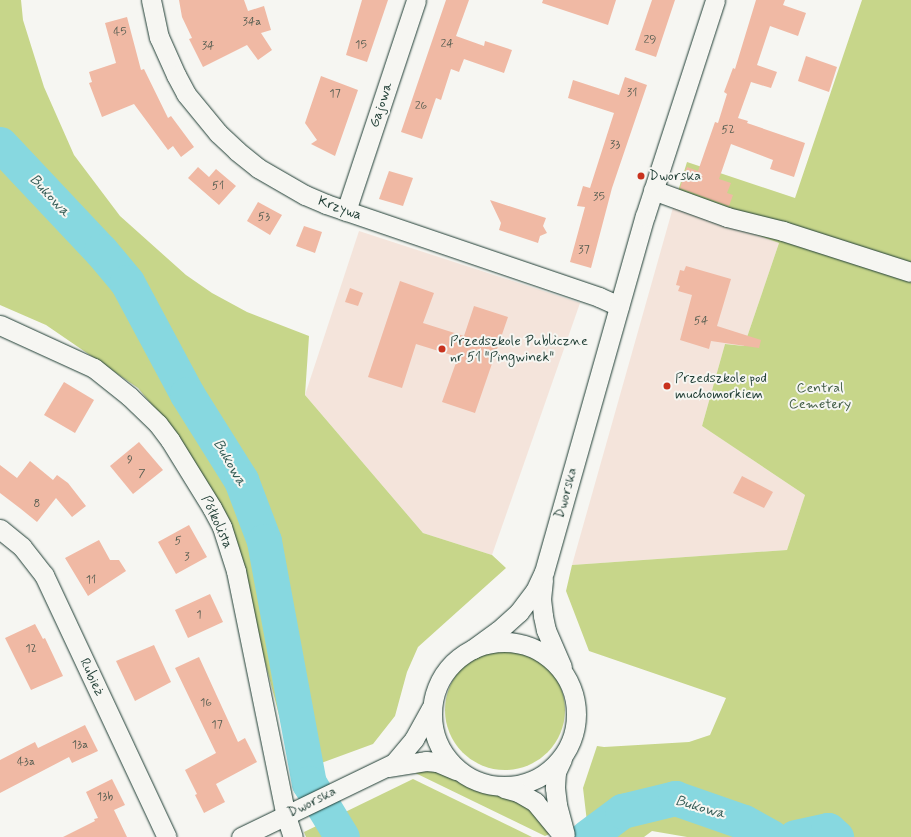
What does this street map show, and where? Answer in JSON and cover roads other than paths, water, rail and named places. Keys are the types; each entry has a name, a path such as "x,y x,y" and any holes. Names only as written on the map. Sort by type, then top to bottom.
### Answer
{"street":[{"name":"Krzywa","path":"151,0 160,37 176,75 186,94 218,133 237,151 282,183 305,195 346,211 599,297 619,306"},
{"name":"Gajowa","path":"346,211 416,0"},
{"name":"Dworska","path":"565,837 557,805 555,788 556,772 571,741 576,719 574,696 548,634 543,616 541,599 544,572 653,190 715,0"},
{"path":"653,190 727,217 783,231 911,272"},
{"name":"Półkolista","path":"0,324 94,368 129,396 162,430 212,508 222,528 236,571 286,816"},
{"name":"Rubież","path":"0,529 22,547 44,575 167,837"},
{"name":"Dworska","path":"241,837 394,763 411,744 426,719 432,705 436,688 445,672 458,658 498,631 519,612 535,591 544,572"},
{"path":"473,649 499,642 526,645 550,658 568,679"},
{"path":"432,705 432,724 436,741 445,757 458,770 473,780 518,792 535,802 565,837"},
{"path":"499,787 518,786 535,780 550,770 563,757"},
{"name":"Dworska","path":"384,768 426,761 442,763 458,770"},
{"path":"286,816 293,837"}],"waterway":[{"name":"Bukowa","path":"0,144 101,251 127,282 187,394 241,480 264,541 309,783 342,837"},
{"name":"Bukowa","path":"587,837 622,811 675,798 744,822 771,837"},
{"name":"Bukowa","path":"795,837 828,830 836,837"}],"place":[{"name":"Dworska","path":"641,176"},
{"name":"Przedszkole Publiczne nr 51 \"Pingwinek\"","path":"442,349"},
{"name":"Przedszkole pod muchomorkiem","path":"667,386"}],"park label":[{"name":"Central Cemetery","path":"820,396"}]}
